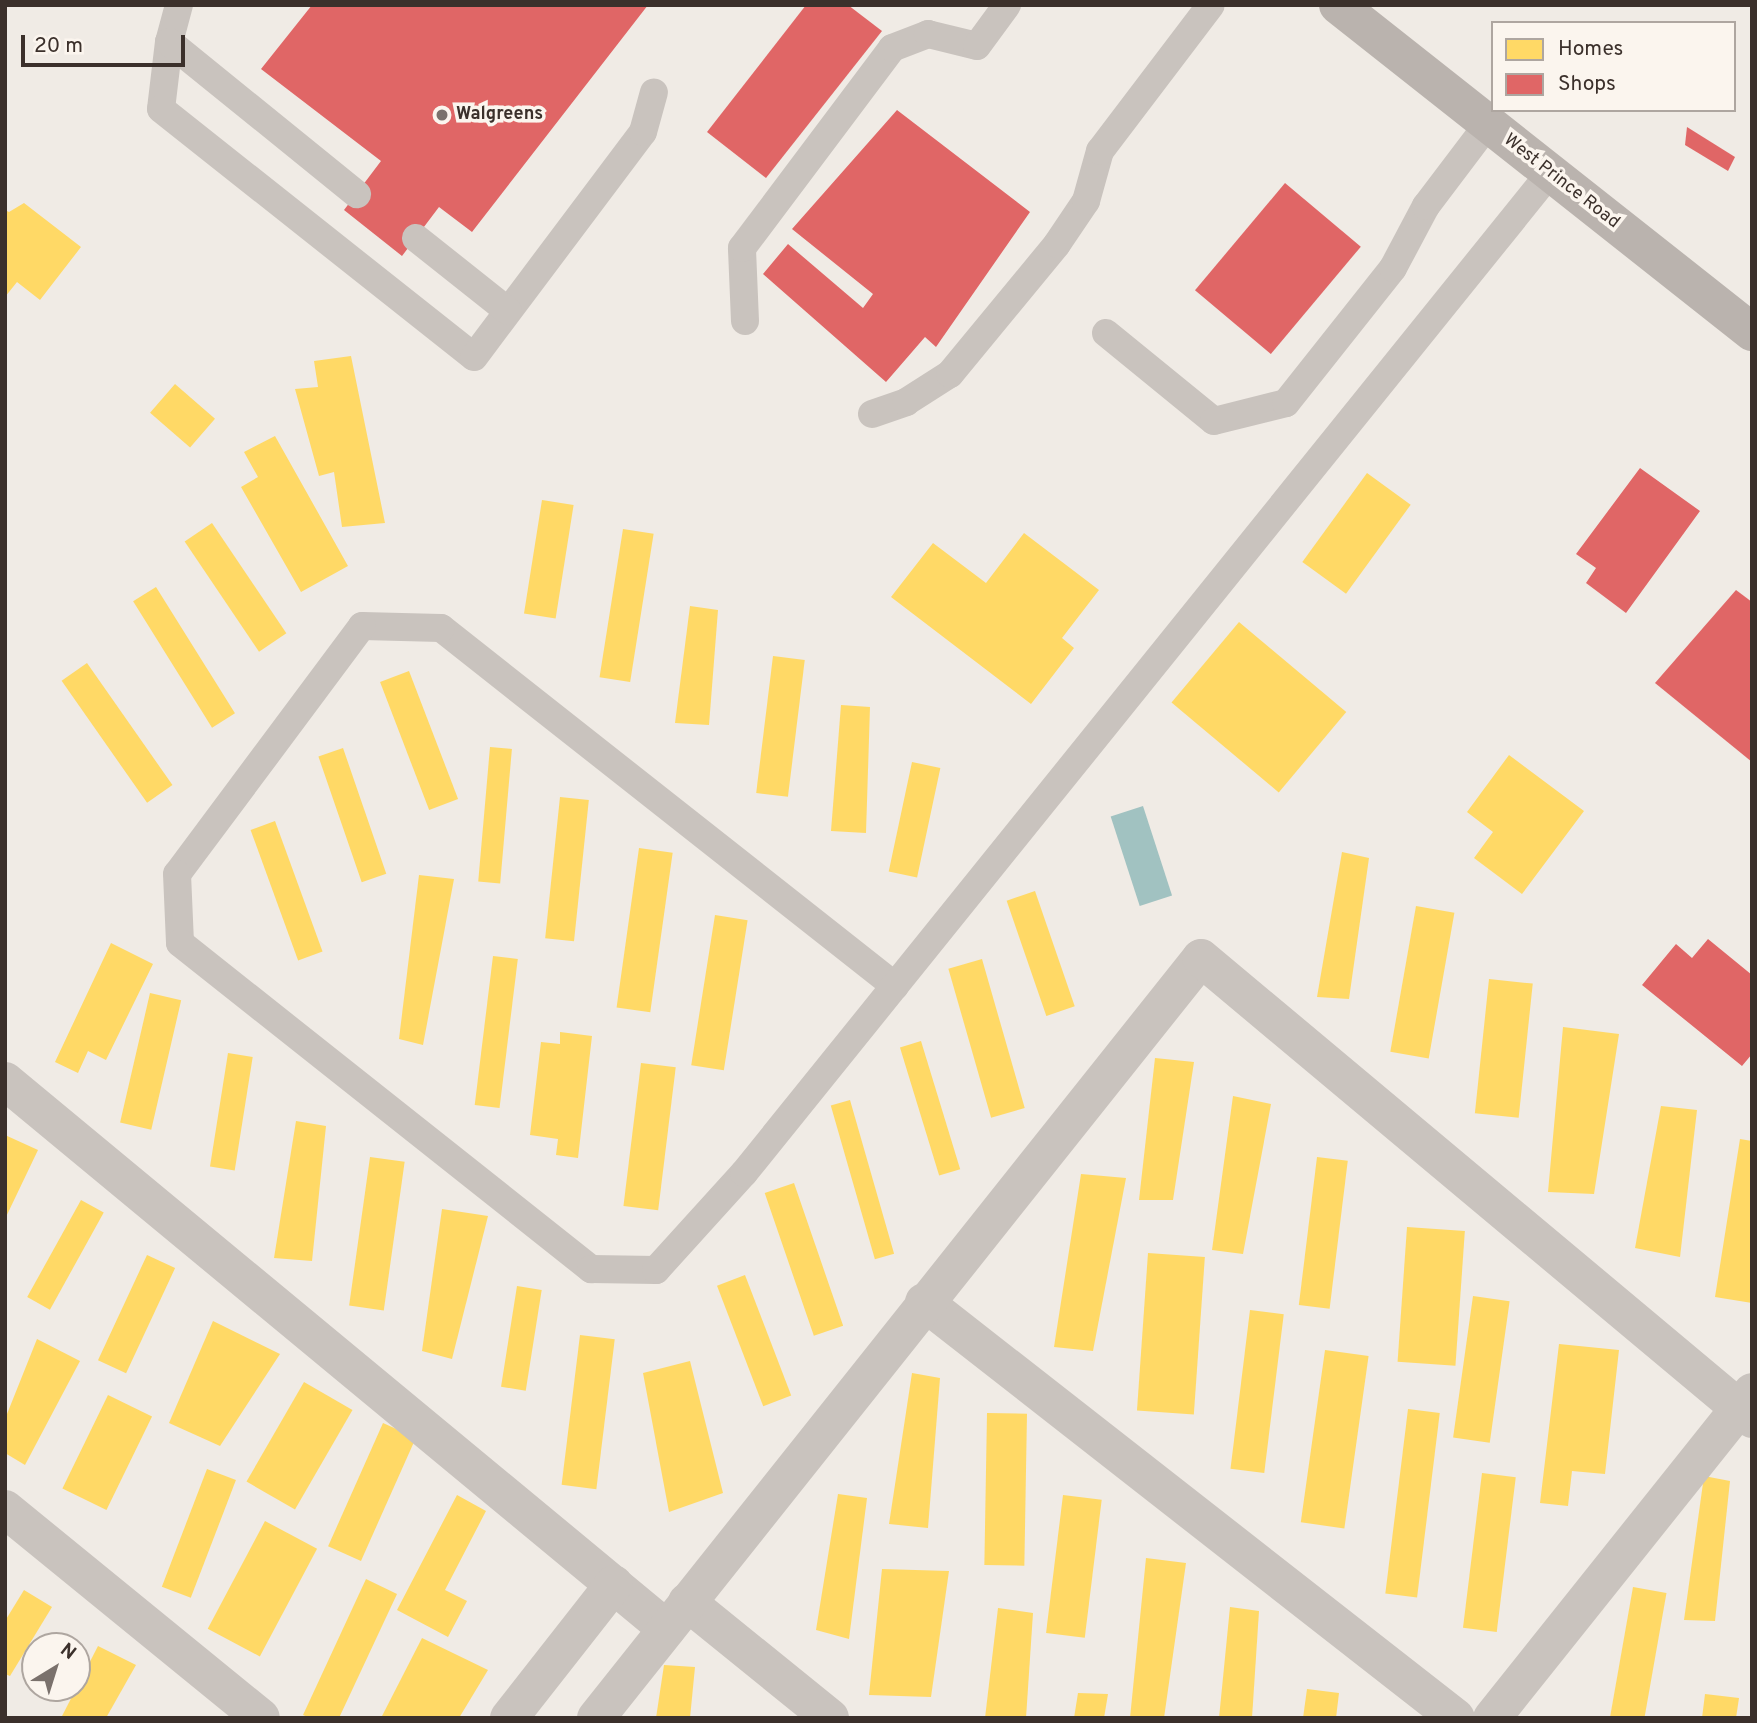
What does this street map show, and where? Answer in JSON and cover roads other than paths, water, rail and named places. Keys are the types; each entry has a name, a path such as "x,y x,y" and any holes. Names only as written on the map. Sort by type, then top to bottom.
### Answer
{"main road":[{"name":"West Prince Road","path":"1338,5 1752,332"}],"street":[{"path":"596,1718 924,1302 1201,958 1747,1406 1492,1718"},
{"path":"5,1081 614,1584 677,1615 830,1718"},
{"path":"924,1302 1456,1718"},
{"path":"5,1509 261,1718"},
{"path":"509,1718 614,1584"}],"lane":[{"path":"180,5 169,42 161,109 474,357 643,132 654,92"},
{"path":"745,321 742,248 892,48 928,34 977,46 1007,5"},
{"path":"872,414 906,402 950,374 1057,244 1086,201 1100,151 1211,5"},
{"path":"169,42 357,194"},
{"path":"1106,333 1214,421 1286,403 1394,268 1426,206 1488,124"},
{"path":"895,986 441,628 362,626 177,874 180,943 591,1269 656,1270 744,1173 895,986 1550,173"},
{"path":"416,238 508,311"}],"water":[{"path":"1143,806 1172,895 1140,906 1111,817"}],"place":[{"name":"Walgreens","path":"442,115"}]}
